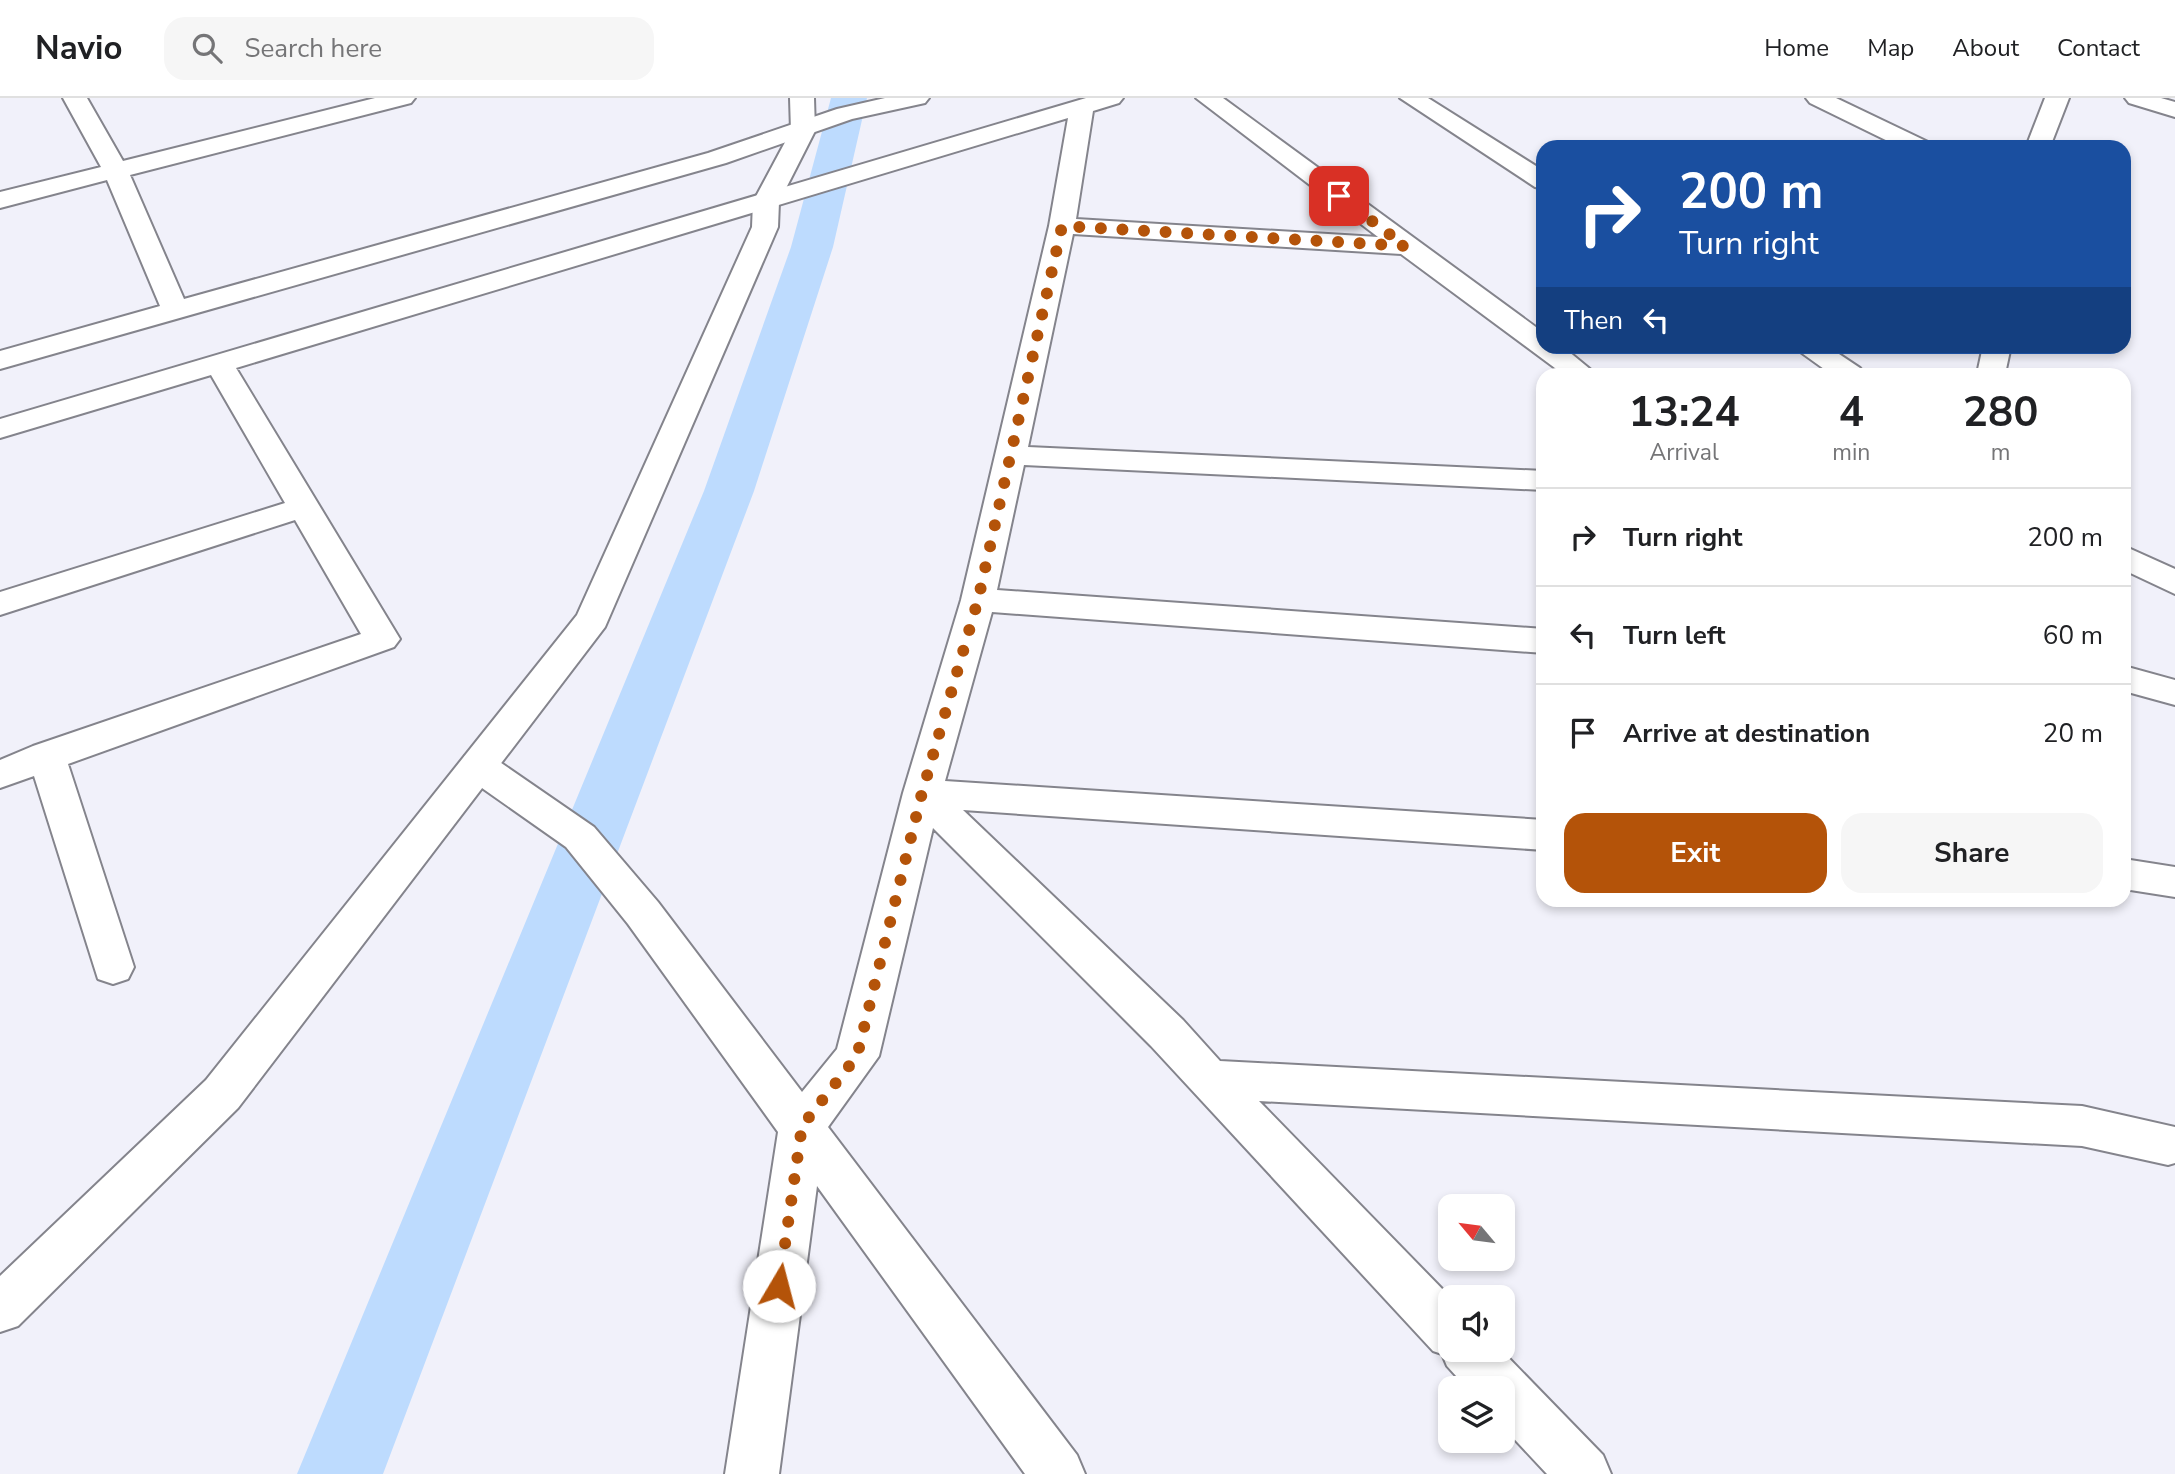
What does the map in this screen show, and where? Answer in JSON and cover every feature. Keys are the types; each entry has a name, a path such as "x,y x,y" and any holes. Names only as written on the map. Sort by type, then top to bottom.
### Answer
{"street":[{"path":"75,98 116,171 176,310"},
{"path":"0,200 403,98"},
{"path":"0,360 718,158 803,114 845,114 917,98"},
{"path":"1208,98 1536,341"},
{"path":"1412,98 1536,178"},
{"path":"1818,98 1905,140"},
{"path":"2041,140 2057,98"},
{"path":"2137,98 2175,110"},
{"path":"0,429 1096,102"},
{"path":"752,1474 802,1126 857,1056 922,793 978,600 1062,226 1096,102"},
{"path":"0,1309 222,1094 593,619 765,228 766,202 803,114"},
{"path":"1062,226 1405,246"},
{"path":"1554,354 1573,368"},
{"path":"1818,354 1840,368"},
{"path":"0,774 46,755 382,639 219,363"},
{"path":"1009,455 1536,481"},
{"path":"0,604 303,507"},
{"path":"2131,560 2175,583"},
{"path":"978,600 1536,640"},
{"path":"2131,680 2175,693"},
{"path":"46,755 113,967"},
{"path":"478,766 580,837 643,913 1058,1474"},
{"path":"922,793 1536,834"},
{"path":"922,793 1167,1033 1438,1320"},
{"path":"2131,875 2175,882"},
{"path":"1209,1079 2082,1126 2173,1149"},
{"path":"1477,1362 1491,1376"},
{"path":"1515,1402 1584,1474"}],"waterway":[{"path":"340,1474 729,491 812,247 849,98"}],"route":[{"path":"779,1286 802,1126 857,1056 922,793 978,600 1062,226 1405,246 1339,196"}]}
